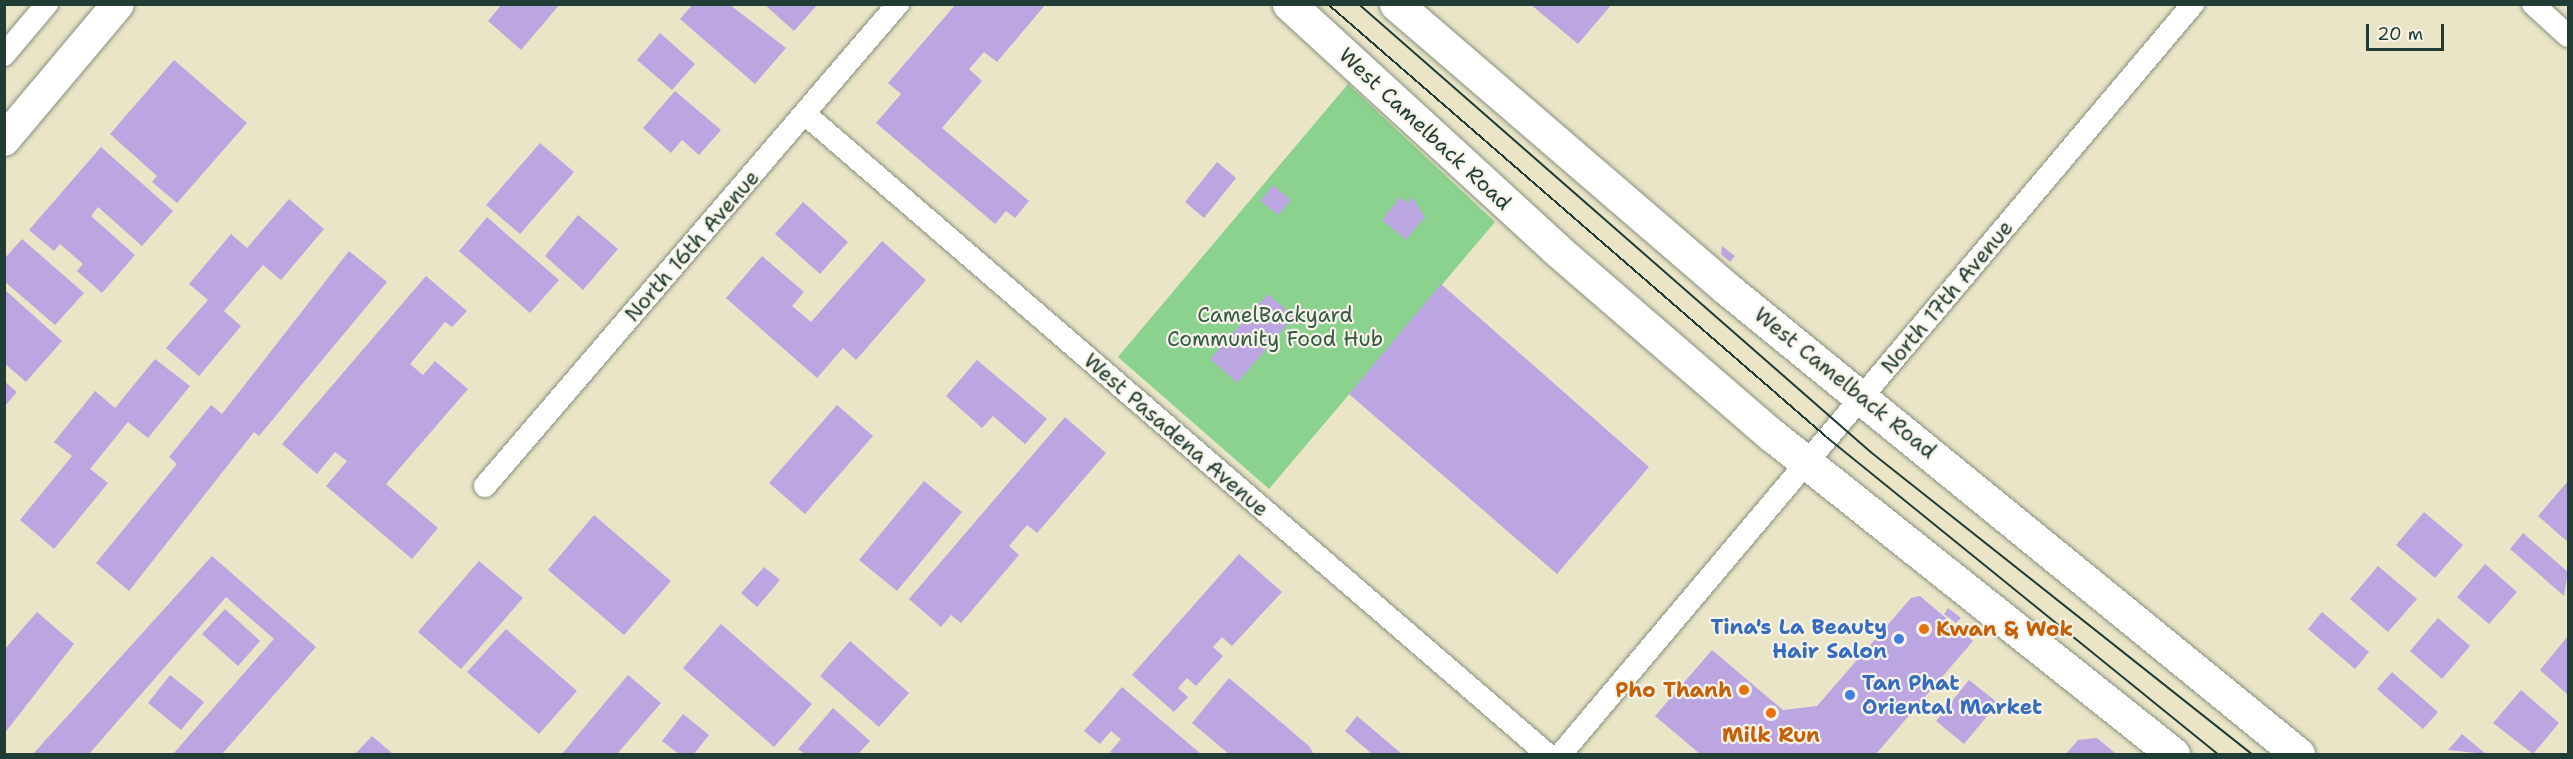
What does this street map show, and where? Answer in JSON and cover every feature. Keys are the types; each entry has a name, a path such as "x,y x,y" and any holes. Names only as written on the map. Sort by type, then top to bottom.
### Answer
{"main road":[{"name":"West Camelback Road","path":"1289,4 1563,255 1806,464 2173,754"},
{"name":"West Camelback Road","path":"1396,4 1718,282 1864,396 2298,754"}],"street":[{"path":"5,53 47,4"},
{"path":"4,141 118,4"},
{"name":"North 16th Avenue","path":"485,486 898,4"},
{"name":"North 17th Avenue","path":"1561,754 2193,4"},
{"path":"2533,4 2568,36"},
{"name":"West Pasadena Avenue","path":"805,114 1547,754"}],"green space":[{"name":"CamelBackyard Community Food Hub","path":"1348,84 1495,222 1269,489 1118,357"}],"building":[{"path":"502,4 560,4 521,50 488,21"},
{"path":"764,4 818,4 794,31"},
{"path":"956,4 1046,4 997,62 984,52 969,69 982,81 942,128 1029,201 1015,218 1006,211 995,224 876,123 901,94 888,83"},
{"path":"1530,4 1612,4 1578,44"},
{"path":"692,5 730,5 786,48 755,84 680,19"},
{"path":"660,33 695,64 672,90 637,60"},
{"path":"174,60 247,123 177,203 152,182 157,176 110,134"},
{"path":"675,91 721,130 699,155 682,140 671,153 643,128"},
{"path":"540,143 574,172 520,234 486,205"},
{"path":"101,147 173,211 142,246 98,207 91,216 135,255 102,293 77,271 83,264 60,244 54,251 29,230"},
{"path":"1217,162 1236,178 1204,218 1185,202"},
{"path":"1273,185 1291,200 1278,215 1260,201"},
{"path":"1400,197 1408,203 1412,197 1425,217 1406,240 1382,220"},
{"path":"289,199 324,229 281,280 263,265 224,311 241,326 199,376 166,348 208,300 189,284 231,234 247,248"},
{"path":"803,202 848,242 820,274 775,234"},
{"path":"578,215 618,249 583,290 545,256"},
{"path":"487,217 559,280 530,313 459,251"},
{"path":"22,239 84,293 55,325 4,281 4,259"},
{"path":"882,241 926,280 856,360 843,348 817,378 726,298 762,256 804,292 792,306 811,322"},
{"path":"1722,246 1735,256 1730,262 1721,254"},
{"path":"349,251 387,282 259,436 254,432 129,591 96,563 177,464 169,457 211,405 222,414"},
{"path":"426,276 467,311 452,327 445,322 410,364 423,375 435,361 468,389 386,484 438,528 412,559 326,486 347,461 335,452 317,474 282,444"},
{"path":"1441,284 1649,467 1557,574 1349,394"},
{"path":"4,289 62,341 26,382 4,363"},
{"path":"1268,294 1294,317 1237,383 1210,359"},
{"path":"155,359 190,386 148,438 128,422 90,469 108,483 54,549 20,520 72,456 54,442 95,391 115,408"},
{"path":"977,360 1047,419 1025,444 993,416 982,428 946,396"},
{"path":"4,381 17,392 4,407"},
{"path":"837,405 873,436 805,514 769,483"},
{"path":"1065,417 1106,453 1037,533 1027,525 1009,546 1019,555 961,623 951,615 941,627 909,599"},
{"path":"924,481 962,512 897,591 859,560"},
{"path":"2568,481 2568,542 2538,516"},
{"path":"2424,512 2463,545 2435,578 2396,545"},
{"path":"594,515 671,581 624,635 548,570"},
{"path":"2523,533 2568,572 2564,596 2510,549"},
{"path":"1239,554 1282,592 1232,646 1222,637 1213,647 1223,656 1196,686 1187,678 1178,688 1188,697 1174,712 1132,675"},
{"path":"212,556 316,647 222,754 173,754 274,639 226,597 89,754 33,754"},
{"path":"479,561 523,598 461,669 418,632"},
{"path":"2485,564 2517,592 2489,624 2457,597"},
{"path":"2378,566 2417,599 2388,632 2350,599"},
{"path":"764,567 780,580 757,607 741,593"},
{"path":"1920,596 1973,641 1876,754 1700,754 1655,716 1712,650 1783,710 1817,706 1911,598"},
{"path":"1948,608 1961,618 1956,623 1944,614"},
{"path":"225,609 260,641 238,666 202,634"},
{"path":"37,612 74,644 4,734 4,650"},
{"path":"2322,612 2369,652 2355,669 2308,629"},
{"path":"2438,618 2470,646 2442,679 2410,651"},
{"path":"721,624 812,704 774,747 683,668"},
{"path":"506,629 577,691 539,734 467,672"},
{"path":"2568,636 2568,695 2540,670"},
{"path":"850,641 909,693 879,727 820,676"},
{"path":"2392,672 2438,712 2423,729 2377,689"},
{"path":"170,675 204,702 181,730 148,703"},
{"path":"628,675 661,703 617,754 562,754"},
{"path":"1229,678 1309,746 1314,754 1229,754 1192,723"},
{"path":"1969,680 1998,703 1964,744 1936,721"},
{"path":"1122,687 1201,754 1113,754 1110,752 1121,739 1111,731 1100,744 1084,731"},
{"path":"2521,690 2559,723 2533,754 2493,723"},
{"path":"833,708 870,741 858,754 805,754 798,749"},
{"path":"683,714 709,735 694,754 679,754 662,741"},
{"path":"1357,716 1402,754 1372,754 1345,731"},
{"path":"2462,734 2486,754 2448,750"},
{"path":"372,736 393,754 355,754"},
{"path":"2097,738 2116,754 2066,754 2078,740"}],"tram line":[{"path":"1328,4 1828,438 2218,754"},
{"path":"1359,4 1871,452 2252,754"}],"place":[{"name":"Kwan & Wok","path":"1924,629"},
{"name":"Tina's La Beauty Hair Salon","path":"1899,639"},
{"name":"Pho Thanh","path":"1744,690"},
{"name":"Tan Phat Oriental Market","path":"1850,695"},
{"name":"Milk Run","path":"1771,713"}]}
